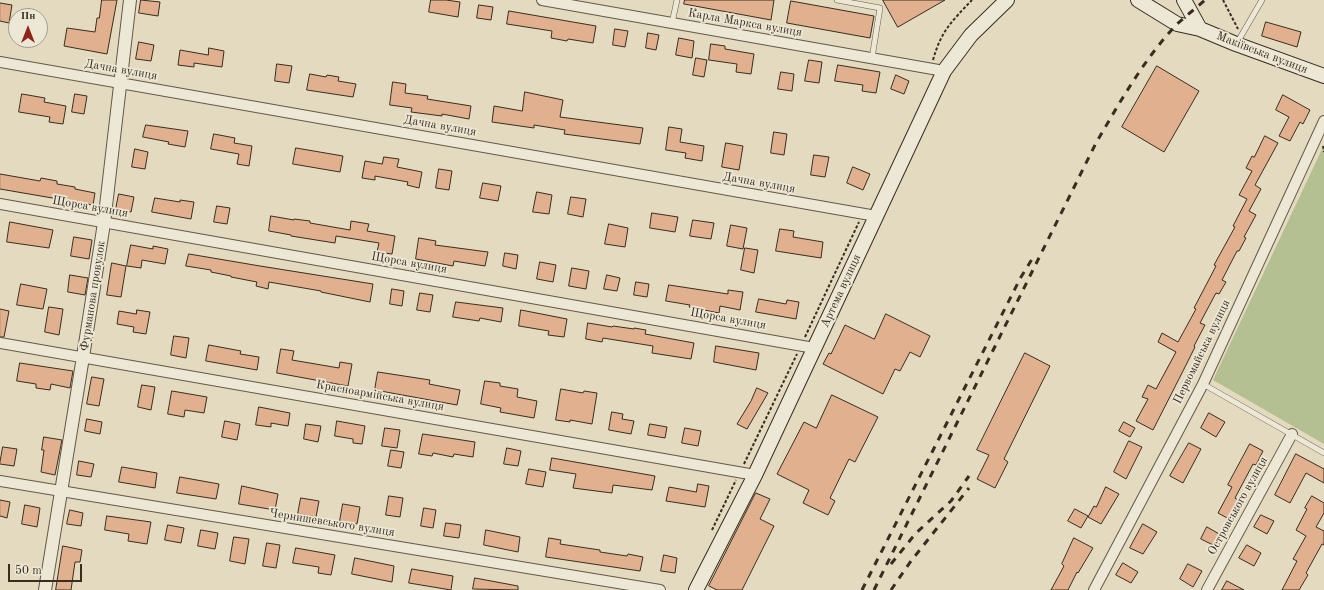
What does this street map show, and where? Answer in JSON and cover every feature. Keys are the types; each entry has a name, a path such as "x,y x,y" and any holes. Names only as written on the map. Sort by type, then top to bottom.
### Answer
{"main road":[{"name":"Макіївська вулиця","path":"1138,0 1178,24 1238,39 1324,76"},
{"path":"1184,0 1200,29"},
{"name":"Артема вулиця","path":"696,590 755,476 808,346 938,70 971,35 1008,1"}],"street":[{"name":"Фурманова провулок","path":"45,590 84,357 104,223 119,83 130,0"},
{"name":"Карла Маркса вулиця","path":"542,0 938,70"},
{"name":"Дачна вулиця","path":"0,62 869,215"},
{"name":"Первомайська вулиця","path":"1094,590 1203,384 1324,121"},
{"name":"Щорса вулиця","path":"0,204 808,346"},
{"name":"Красноармійська вулиця","path":"0,343 755,476"},
{"name":"Островського вулиця","path":"1207,590 1292,434"},
{"name":"Чернишевського вулиця","path":"0,481 660,590"}],"lane":[{"path":"672,23 677,0"},
{"path":"837,0 880,8 872,58"},
{"path":"1238,39 1262,0"},
{"path":"1203,384 1324,453"}],"path":[{"path":"938,70 941,37 950,23 972,0"},
{"path":"1223,0 1238,39"},
{"path":"710,535 740,473 808,346 869,215"}],"green space":[{"path":"1324,145 1324,444 1213,380"}],"building":[{"path":"102,0 117,0 107,54 64,46 67,28 95,32"},
{"path":"141,0 160,2 158,16 139,13"},
{"path":"431,0 460,2 458,17 429,12"},
{"path":"685,0 774,0 771,20 684,4"},
{"path":"883,0 945,0 898,27"},
{"path":"791,1 874,16 870,38 787,23"},
{"path":"0,3 12,5 12,8 8,8 8,23 0,21"},
{"path":"479,5 493,7 491,20 477,18"},
{"path":"509,11 596,26 593,43 551,38 552,31 507,24"},
{"path":"1266,22 1301,32 1297,47 1262,36"},
{"path":"615,29 628,31 625,47 613,45"},
{"path":"648,33 659,35 656,50 646,48"},
{"path":"679,38 694,41 692,58 676,55"},
{"path":"139,42 154,45 151,61 136,59"},
{"path":"711,44 725,46 725,49 754,54 751,74 736,72 737,64 709,60"},
{"path":"209,48 224,51 222,67 194,63 194,67 178,65 180,50 208,55"},
{"path":"696,58 707,60 704,77 693,75"},
{"path":"809,60 822,62 819,83 805,81"},
{"path":"277,64 292,66 289,83 275,81"},
{"path":"838,65 880,72 876,93 862,91 863,85 835,81"},
{"path":"1157,66 1199,91 1164,152 1122,127"},
{"path":"781,72 794,74 792,91 778,89"},
{"path":"310,74 326,77 327,75 339,77 338,81 356,84 353,97 307,90"},
{"path":"896,75 909,81 904,94 891,89"},
{"path":"393,82 406,84 405,93 428,96 427,99 471,106 469,119 442,114 442,116 411,112 412,108 390,105"},
{"path":"525,92 563,100 560,117 643,128 640,144 564,134 565,130 534,125 534,128 492,122 494,106 522,111"},
{"path":"22,94 45,98 44,102 66,106 63,124 49,122 50,117 19,112"},
{"path":"75,94 87,96 84,114 72,112"},
{"path":"1283,95 1310,110 1303,124 1300,122 1290,141 1279,136 1289,117 1276,110"},
{"path":"146,125 188,131 185,147 143,137"},
{"path":"669,127 682,129 680,142 704,146 702,161 685,158 686,153 666,150"},
{"path":"774,132 787,134 784,155 771,153"},
{"path":"214,134 235,138 234,143 252,146 249,166 237,164 239,154 211,149"},
{"path":"1265,136 1278,143 1255,185 1261,189 1249,211 1256,215 1244,237 1246,238 1239,251 1237,251 1222,280 1226,282 1219,294 1216,293 1200,323 1205,325 1153,430 1136,421 1148,399 1142,397 1148,385 1156,389 1176,352 1158,342 1162,333 1178,342 1196,309 1194,308 1216,266 1214,265 1235,227 1233,226 1247,199 1239,195 1252,171 1246,168 1252,156 1254,157"},
{"path":"726,143 743,146 739,170 722,167"},
{"path":"296,148 343,156 340,172 293,164"},
{"path":"135,149 148,152 145,169 132,167"},
{"path":"814,155 829,157 825,177 811,175"},
{"path":"384,157 399,159 397,167 422,172 419,188 407,185 408,182 375,176 375,180 362,178 365,161 382,164"},
{"path":"853,167 870,174 863,190 847,183"},
{"path":"439,169 452,171 449,190 436,188"},
{"path":"0,174 40,181 41,178 57,181 57,184 75,187 75,189 95,193 93,205 0,189"},
{"path":"483,183 501,186 498,201 480,198"},
{"path":"537,192 552,195 549,214 533,212"},
{"path":"119,194 134,197 131,212 116,209"},
{"path":"571,197 586,199 583,217 568,214"},
{"path":"155,198 180,202 180,200 194,202 191,219 152,212"},
{"path":"217,206 230,208 227,224 214,222"},
{"path":"652,213 678,217 675,232 650,228"},
{"path":"271,216 310,221 310,223 350,230 351,221 369,224 367,231 395,236 392,254 377,252 379,243 336,236 335,243 269,231"},
{"path":"693,220 714,223 711,239 690,236"},
{"path":"10,222 53,230 49,248 7,242"},
{"path":"609,224 628,228 625,247 605,244"},
{"path":"731,225 747,228 743,249 727,246"},
{"path":"780,229 794,231 793,237 823,242 821,258 776,251"},
{"path":"74,237 92,240 89,259 71,256"},
{"path":"419,238 436,241 435,245 488,252 485,266 454,261 453,266 416,259"},
{"path":"131,245 153,249 153,246 168,249 165,264 142,260 141,268 127,266"},
{"path":"745,248 758,250 754,273 741,270"},
{"path":"505,253 518,255 516,269 503,266"},
{"path":"189,254 373,284 370,302 321,291 269,282 268,289 256,286 257,282 211,272 211,270 186,266"},
{"path":"540,262 556,265 553,282 537,279"},
{"path":"112,263 126,266 121,297 107,295"},
{"path":"572,268 589,271 586,289 569,286"},
{"path":"70,275 88,278 85,295 68,292"},
{"path":"607,275 620,278 617,291 604,289"},
{"path":"636,282 649,284 647,297 634,295"},
{"path":"21,284 47,289 43,309 17,305"},
{"path":"669,285 728,294 728,290 743,292 740,310 720,306 719,313 689,307 690,305 666,301"},
{"path":"392,289 404,291 402,306 390,304"},
{"path":"420,293 433,295 430,312 417,310"},
{"path":"759,299 786,304 787,300 799,302 796,319 756,312"},
{"path":"456,302 503,308 501,322 480,318 479,321 453,317"},
{"path":"49,307 63,309 59,335 45,332"},
{"path":"0,309 9,311 4,337 0,337"},
{"path":"137,310 150,312 146,334 133,332 134,327 117,324 119,311 136,314"},
{"path":"521,310 567,319 564,337 548,335 549,331 519,326"},
{"path":"886,314 930,336 920,357 910,352 900,371 895,369 883,394 823,364 829,353 831,354 845,325 874,339"},
{"path":"588,323 646,330 645,334 694,343 691,359 652,353 653,346 603,338 602,342 586,339"},
{"path":"174,336 189,338 186,358 171,355"},
{"path":"209,345 241,351 240,354 259,357 257,370 206,361"},
{"path":"716,346 759,353 756,370 714,362"},
{"path":"281,349 294,351 292,360 339,368 340,362 352,364 348,386 277,373"},
{"path":"1025,353 1050,366 1004,459 1008,462 995,488 977,479 989,455 977,450"},
{"path":"20,363 73,371 70,388 51,384 50,390 36,388 36,384 17,381"},
{"path":"378,372 430,380 429,384 460,390 457,405 375,390"},
{"path":"92,377 104,379 99,406 87,404"},
{"path":"485,381 500,383 500,386 518,389 517,397 537,401 534,418 500,412 501,408 481,404"},
{"path":"142,385 155,387 151,410 138,407"},
{"path":"757,388 768,393 747,429 737,424"},
{"path":"561,389 583,393 584,391 597,393 592,424 570,420 570,422 556,420"},
{"path":"172,391 207,397 204,413 185,410 184,417 168,414"},
{"path":"832,395 878,417 855,462 849,459 830,498 835,501 828,515 803,503 809,490 777,474 804,422 816,428"},
{"path":"259,407 290,413 288,426 271,423 271,427 256,425"},
{"path":"612,412 623,414 622,419 634,421 631,434 609,430"},
{"path":"1209,413 1225,422 1216,437 1201,428"},
{"path":"87,419 102,422 100,434 85,431"},
{"path":"225,421 240,424 237,440 222,437"},
{"path":"337,421 365,426 362,444 353,443 353,439 335,436"},
{"path":"1124,422 1135,428 1130,437 1119,431"},
{"path":"306,424 321,426 318,442 304,439"},
{"path":"650,424 667,427 665,438 648,435"},
{"path":"385,428 400,430 397,448 382,446"},
{"path":"685,428 701,431 698,446 682,443"},
{"path":"423,434 475,442 473,457 454,454 453,457 433,453 432,456 419,454"},
{"path":"44,437 62,440 55,475 41,472"},
{"path":"1129,441 1142,447 1126,479 1114,472"},
{"path":"1189,443 1201,449 1183,483 1170,476"},
{"path":"1250,444 1263,451 1256,465 1253,464 1235,498 1239,501 1229,519 1218,513 1232,487 1228,485"},
{"path":"3,447 17,449 14,466 0,464"},
{"path":"507,448 521,451 518,466 504,464"},
{"path":"391,450 404,452 401,468 388,466"},
{"path":"1296,454 1324,469 1324,483 1306,473 1290,503 1275,495"},
{"path":"552,458 655,476 652,490 613,485 612,493 573,488 576,474 550,470"},
{"path":"79,461 94,464 91,477 77,475"},
{"path":"122,467 157,473 155,488 119,482"},
{"path":"529,469 546,472 543,487 526,484"},
{"path":"180,477 219,484 216,499 177,493"},
{"path":"698,484 709,486 705,507 666,501 669,487 696,492"},
{"path":"242,486 278,494 275,510 239,504"},
{"path":"1106,487 1119,494 1101,524 1088,517 1094,506 1096,507"},
{"path":"756,493 770,499 760,519 774,526 742,590 717,590 709,586"},
{"path":"389,496 403,498 400,517 386,515"},
{"path":"1312,496 1324,503 1324,513 1316,527 1324,531 1324,545 1322,544 1306,573 1308,575 1299,590 1282,590 1297,561 1293,559 1306,536 1296,530 1307,509 1305,508"},
{"path":"301,498 319,501 316,517 298,514"},
{"path":"0,500 10,502 7,518 0,516"},
{"path":"343,504 360,507 357,524 340,521"},
{"path":"25,505 40,508 37,527 22,524"},
{"path":"424,508 436,510 433,528 421,526"},
{"path":"1075,509 1088,516 1081,528 1068,521"},
{"path":"70,510 83,513 81,526 67,524"},
{"path":"1261,515 1274,521 1267,534 1254,527"},
{"path":"107,516 151,522 147,544 128,541 129,534 105,530"},
{"path":"446,523 461,525 459,538 444,536"},
{"path":"1143,524 1157,532 1143,554 1130,548"},
{"path":"168,525 184,528 181,543 165,540"},
{"path":"1207,527 1221,535 1215,546 1201,539"},
{"path":"201,530 218,533 215,549 198,546"},
{"path":"486,530 520,537 518,552 484,545"},
{"path":"234,537 249,539 245,564 230,561"},
{"path":"549,538 561,540 560,544 600,550 600,552 627,556 628,554 643,557 640,571 546,557"},
{"path":"1074,538 1093,548 1078,573 1077,572 1068,590 1051,590 1064,566 1062,564"},
{"path":"267,543 280,545 276,568 263,566"},
{"path":"1247,545 1261,553 1254,566 1239,558"},
{"path":"63,546 82,550 80,562 75,562 71,590 56,590"},
{"path":"296,548 335,555 331,575 318,573 319,567 293,563"},
{"path":"664,555 677,558 675,573 661,571"},
{"path":"355,558 394,566 392,582 352,574"},
{"path":"1123,563 1138,572 1131,583 1116,575"},
{"path":"1188,564 1202,571 1193,587 1180,579"},
{"path":"412,569 453,576 451,590 409,583"},
{"path":"475,578 518,586 518,590 473,589"},
{"path":"1227,581 1244,590 1222,590"}],"railway":[{"path":"874,590 1096,143 1133,81 1165,37 1177,24 1205,0"},
{"path":"862,590 1021,277 1034,256"},
{"path":"891,564 916,533 951,501 969,476"},
{"path":"891,590 911,561 969,488"}]}
